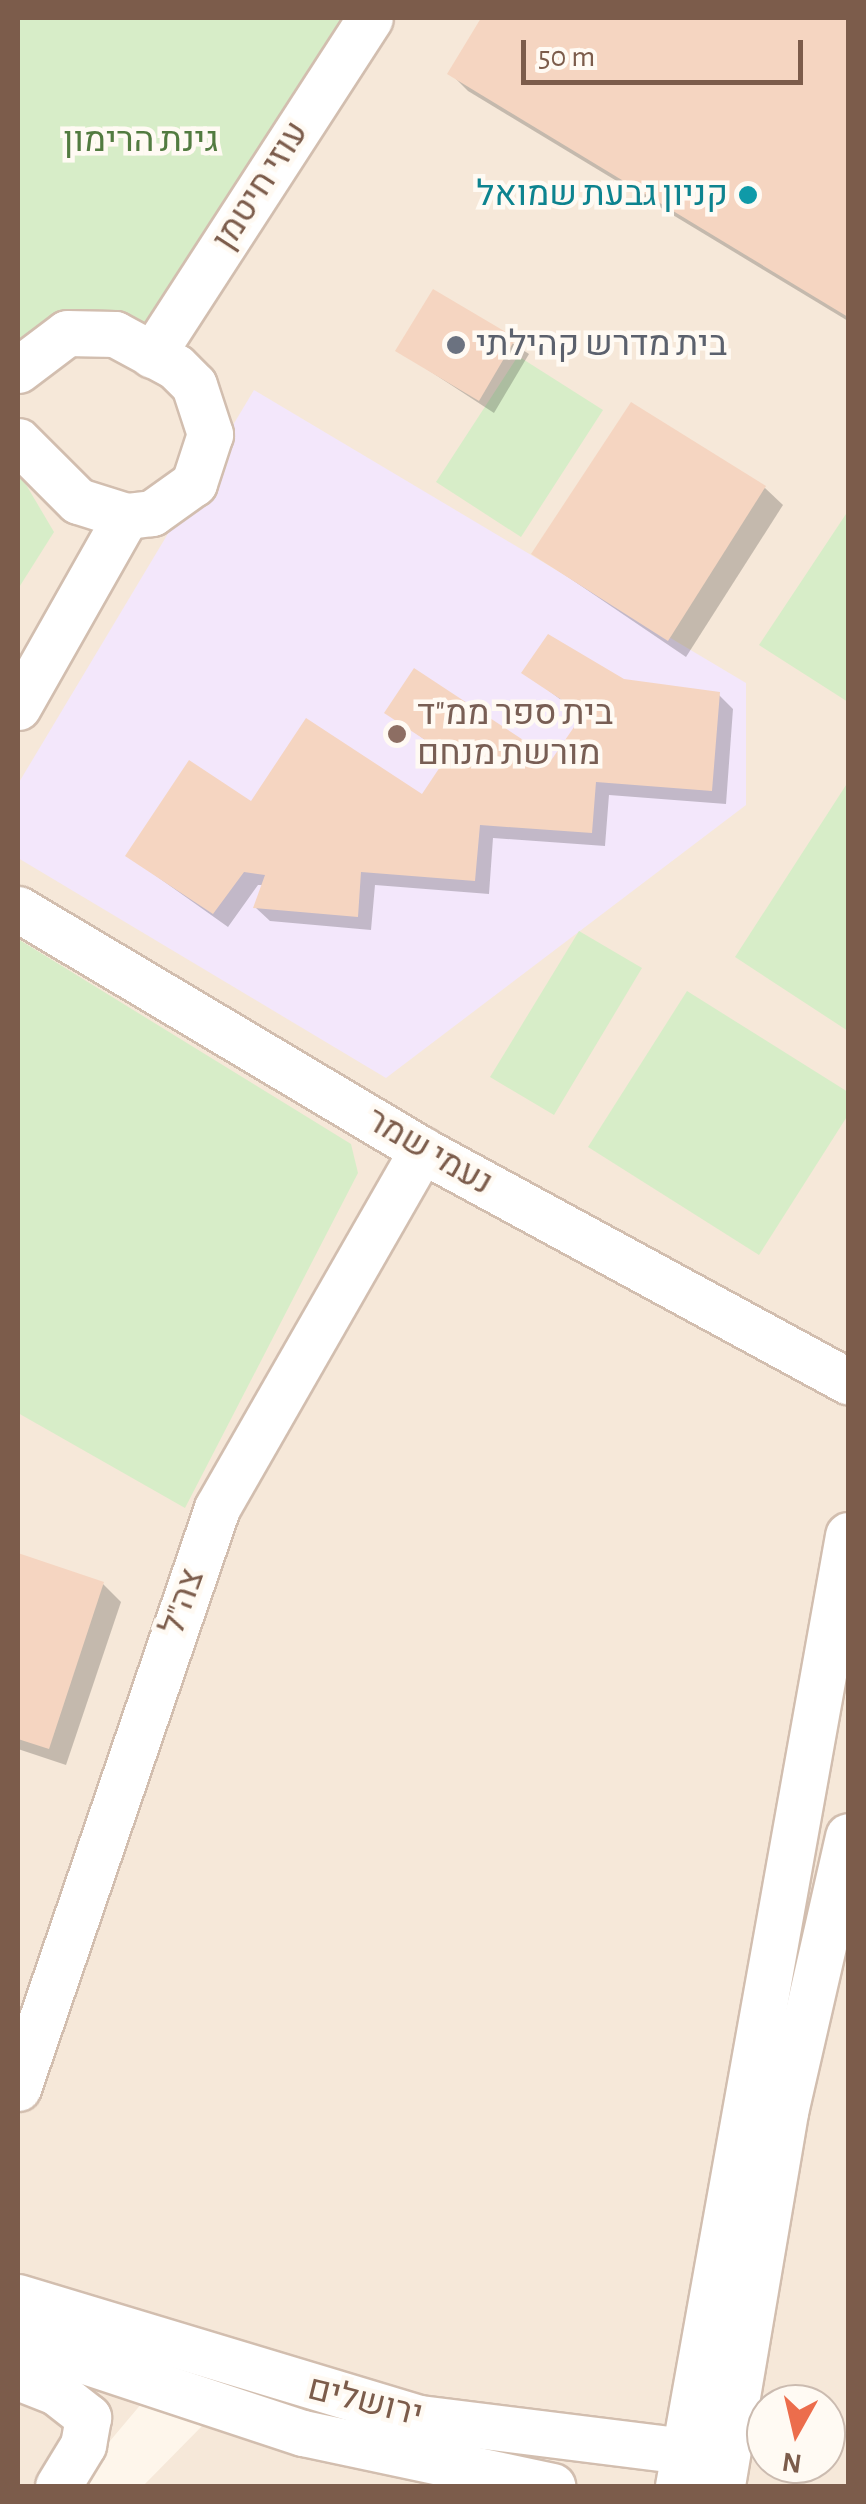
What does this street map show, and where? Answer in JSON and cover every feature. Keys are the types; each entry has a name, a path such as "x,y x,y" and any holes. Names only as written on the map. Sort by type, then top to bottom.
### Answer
{"street":[{"name":"עוזי חיטמן","path":"152,355 370,18"},
{"path":"18,370 46,344 88,330 115,334 194,385 206,408 208,447 194,483 175,501 126,516 78,501 18,442"},
{"path":"18,708 126,516"},
{"name":"נעמי שמר","path":"18,909 422,1150 848,1381"},
{"name":"צה\"ל","path":"18,2088 217,1508 422,1150"},
{"path":"701,2470 848,1536"},
{"path":"701,2470 848,1836"},
{"name":"ירושלים","path":"18,2298 420,2418 701,2470"},
{"name":"ירושלים","path":"18,2339 302,2433 552,2486"},
{"path":"18,2377 66,2398 88,2418 83,2445 58,2486"}],"shaded area":[{"path":"18,18 848,18 848,2486 143,2486 204,2424 142,2403 72,2486 18,2486"},
{"name":"בית ספר ממ\"ד מורשת מנחם","path":"254,390 746,683 746,805 386,1078 18,858 18,784"}],"green space":[{"name":"גינת הרימון","path":"18,18 370,18 152,355 88,330 18,370"},
{"path":"518,356 603,410 521,537 436,482"},
{"path":"18,471 54,532 18,589"},
{"path":"848,511 848,702 759,645"},
{"path":"848,782 848,1031 735,957"},
{"path":"579,931 642,968 554,1115 490,1077"},
{"path":"18,939 351,1144 358,1173 185,1508 18,1413"},
{"path":"687,991 848,1092 848,1115 759,1255 588,1147"}],"building":[{"name":"קניון גבעת שמואל","path":"481,18 848,18 848,317 447,74"},
{"name":"בית מדרש קהילתי","path":"433,289 516,338 479,401 395,351"},
{"path":"631,402 766,486 668,641 531,554"},
{"path":"548,634 624,679 720,692 712,791 596,782 592,833 480,825 475,881 361,872 358,917 253,908 265,875 244,872 213,914 125,856 189,760 251,801 306,718 422,794 448,755 384,713 414,668 552,759 583,714 521,673"},
{"path":"18,1553 104,1582 49,1749 18,1739"}],"place":[{"name":"קניון גבעת שמואל","path":"748,195"},
{"name":"בית מדרש קהילתי","path":"456,345"},
{"name":"בית ספר ממ\"ד מורשת מנחם","path":"397,734"}]}
